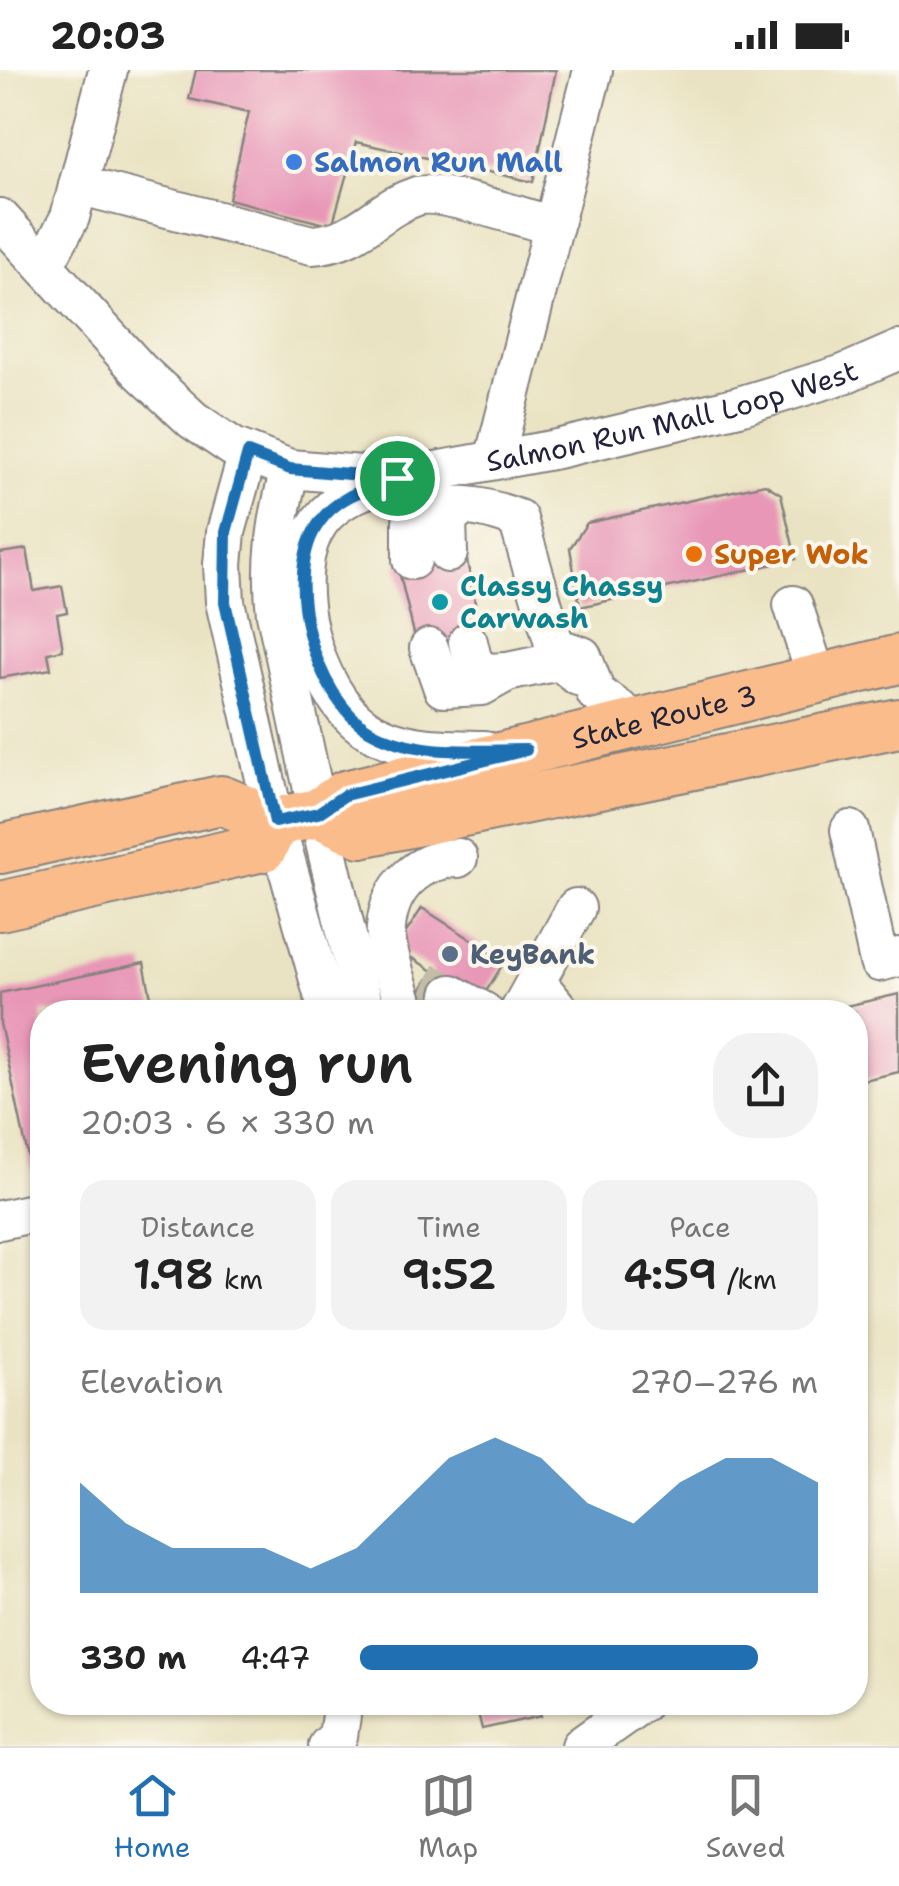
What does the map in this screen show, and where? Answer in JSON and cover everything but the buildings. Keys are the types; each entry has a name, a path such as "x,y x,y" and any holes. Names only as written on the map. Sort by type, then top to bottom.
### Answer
{"main road":[{"name":"State Route 3","path":"0,906 263,847 296,818 345,795 899,659"},
{"name":"State Route 3","path":"296,818 361,833 899,723"},
{"path":"0,849 221,800 296,818"}],"street":[{"path":"44,266 63,233 108,70"},
{"path":"494,460 592,70"},
{"path":"78,185 312,246 337,243 425,194 554,226"},
{"name":"Salmon Run Mall Loop West","path":"0,218 140,370 193,420 233,447 290,469 397,478 494,460 739,406 844,374 899,350"},
{"path":"248,453 226,532 225,602 360,1000"},
{"path":"290,469 274,541 272,581 296,818 326,1000"},
{"path":"397,478 358,491 334,505 310,538 304,559 304,598 325,679 350,715 384,737 418,749 526,750"},
{"path":"430,557 412,521 426,511 476,505 518,519 555,648 582,656 596,690"},
{"path":"792,605 817,679"},
{"path":"468,642 473,662 486,673 560,661 638,723"},
{"path":"430,648 436,676 444,688 482,686 507,672"},
{"path":"850,830 879,962 899,957"},
{"path":"428,996 394,963 385,930 390,909 414,870 436,859 458,858"},
{"path":"528,998 576,908"},
{"path":"0,1220 30,1213"},
{"path":"328,1746 338,1736 341,1715"},
{"path":"582,1746 625,1715"}],"tunnel":[{"path":"426,982 451,994"}],"place":[{"name":"Salmon Run Mall","path":"294,162"},
{"name":"Super Wok","path":"694,554"},
{"name":"Classy Chassy Carwash","path":"440,602"},
{"name":"KeyBank","path":"450,954"}],"route":[{"path":"248,453 290,469 397,478 358,491 334,505 310,538 302,578 304,598 325,679 350,715 384,737 418,749 526,750 345,795 318,813 275,822 225,602 226,532 248,453"}]}
